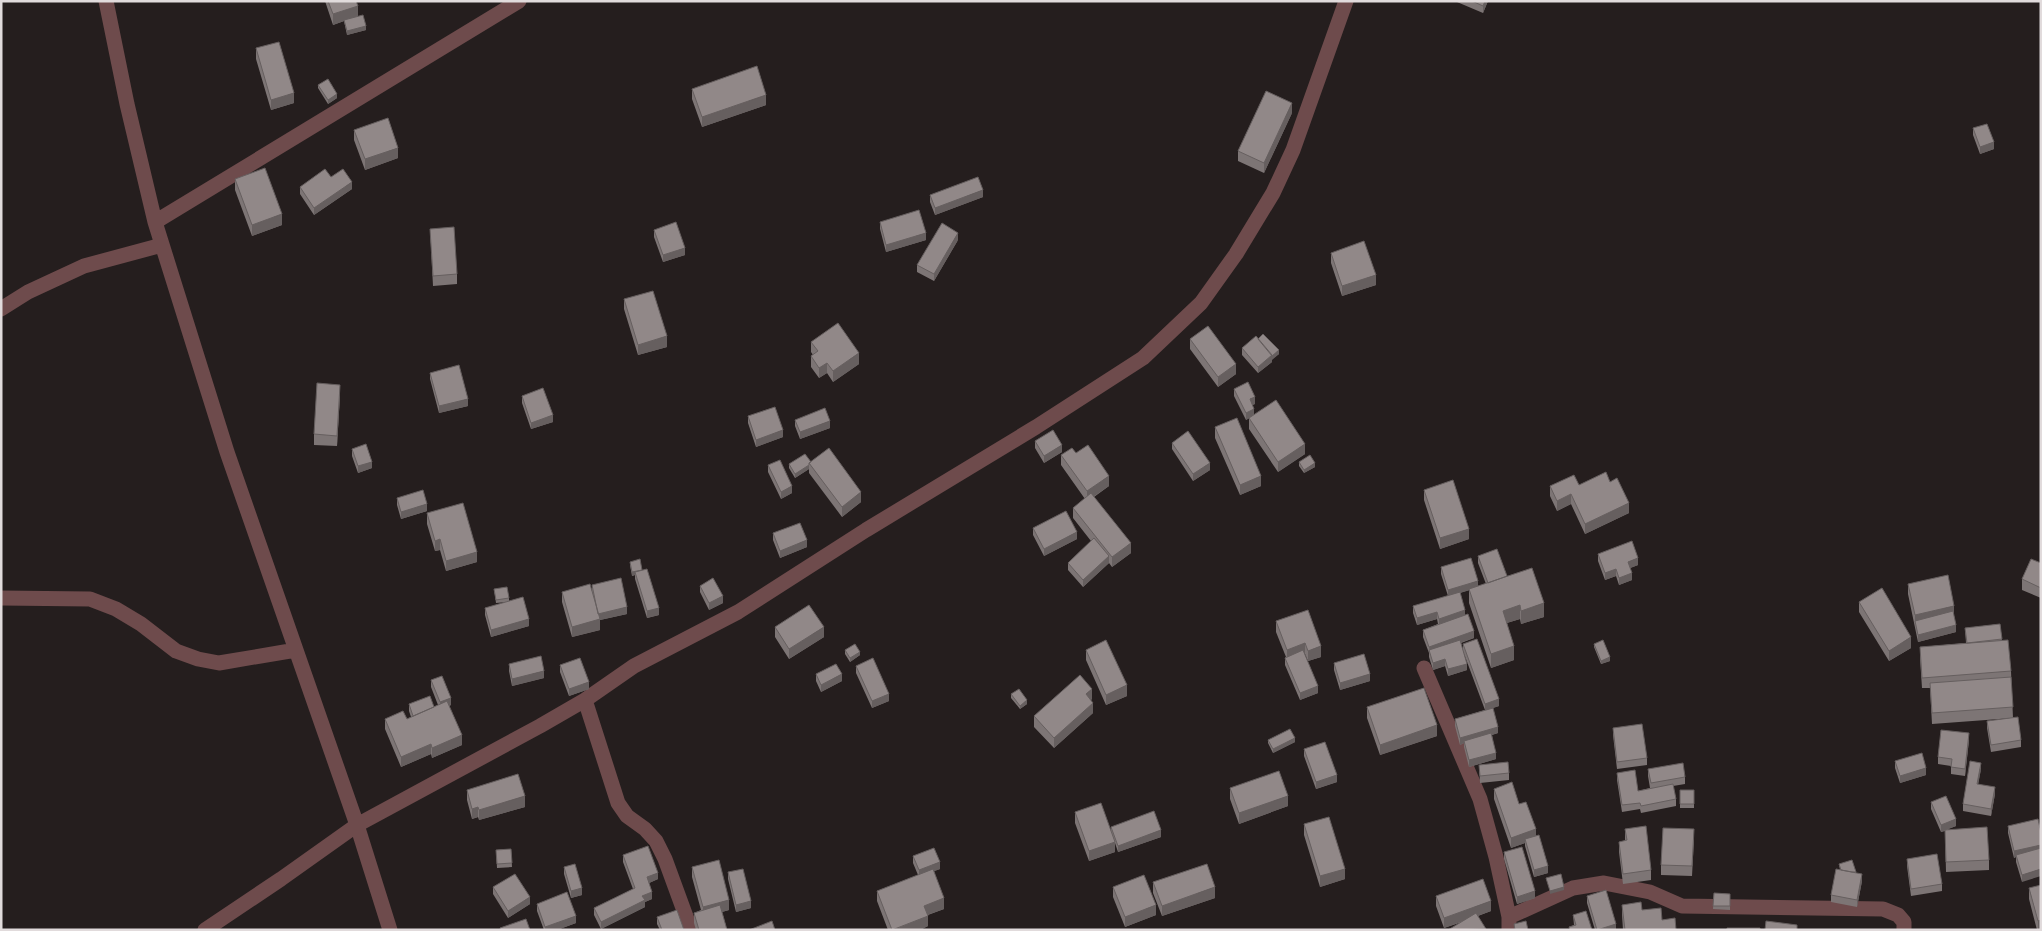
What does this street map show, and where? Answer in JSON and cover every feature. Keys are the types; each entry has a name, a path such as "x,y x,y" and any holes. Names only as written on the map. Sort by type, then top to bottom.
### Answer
{"street":[{"path":"106,1 127,104 162,245 227,452 357,825 390,930"},
{"path":"155,222 519,1"},
{"path":"205,930 357,825 540,726 585,700 634,666 738,612 866,530 1036,427 1143,358 1201,302 1236,254 1273,193 1293,150 1346,1"},
{"path":"1,309 28,292 84,266 162,245"},
{"path":"1,598 90,599 116,609 141,624 176,651 198,659 220,663 296,650"},
{"path":"1424,668 1480,799 1496,857 1509,924 1573,888 1604,883 1650,892 1682,906 1883,909 1898,915 1904,922 1904,930"},
{"path":"585,700 618,803 627,816 645,829 656,841 665,859 691,930"}],"building":[{"path":"328,1 356,1 358,6 333,14"},
{"path":"1472,1 1485,1 1483,6"},
{"path":"363,15 366,26 347,31 344,20"},
{"path":"279,42 294,93 271,100 256,48"},
{"path":"757,66 766,95 702,117 692,89"},
{"path":"328,79 337,94 328,100 318,85"},
{"path":"1266,91 1292,103 1264,163 1238,151"},
{"path":"388,118 398,148 365,159 354,130"},
{"path":"1987,124 1994,142 1980,147 1973,128"},
{"path":"265,168 282,214 252,225 235,179"},
{"path":"325,169 331,177 343,169 352,182 314,208 300,187"},
{"path":"978,177 983,190 935,208 930,195"},
{"path":"919,210 926,233 886,245 880,222"},
{"path":"676,222 685,248 663,255 654,230"},
{"path":"942,223 958,233 934,274 917,265"},
{"path":"454,227 457,274 433,276 430,229"},
{"path":"1364,241 1376,275 1342,286 1331,253"},
{"path":"653,291 667,336 638,345 624,299"},
{"path":"838,323 859,353 833,371 827,363 819,368 811,356 818,351 811,342"},
{"path":"1208,326 1236,364 1218,377 1190,339"},
{"path":"1263,334 1279,350 1272,356 1258,339"},
{"path":"1256,336 1272,355 1258,367 1242,348"},
{"path":"459,365 468,399 439,406 430,373"},
{"path":"1248,382 1255,397 1250,399 1254,409 1246,413 1234,389"},
{"path":"317,383 340,385 337,436 314,434"},
{"path":"543,388 553,415 531,423 522,396"},
{"path":"1276,400 1305,444 1278,462 1249,418"},
{"path":"775,407 783,430 756,440 748,416"},
{"path":"825,408 830,421 800,432 795,420"},
{"path":"1237,418 1261,476 1240,485 1215,427"},
{"path":"1053,430 1062,445 1044,456 1035,441"},
{"path":"1188,431 1210,463 1193,474 1172,443"},
{"path":"366,444 372,462 358,466 352,449"},
{"path":"1088,445 1109,476 1087,491 1061,455 1072,448 1076,453"},
{"path":"829,448 861,492 842,507 809,463"},
{"path":"805,454 811,462 795,474 789,464"},
{"path":"1310,455 1315,463 1304,470 1299,462"},
{"path":"780,460 792,486 781,492 768,465"},
{"path":"1606,472 1610,482 1617,478 1629,503 1585,524 1571,494 1557,501 1550,486 1574,475 1579,485"},
{"path":"1453,480 1469,529 1440,538 1424,490"},
{"path":"423,490 427,504 401,512 397,498"},
{"path":"1091,493 1131,543 1112,557 1073,508"},
{"path":"463,503 477,552 446,561 440,539 435,541 427,513"},
{"path":"1066,511 1077,532 1044,549 1033,528"},
{"path":"800,523 807,540 780,551 773,533"},
{"path":"1094,538 1109,556 1083,580 1068,563"},
{"path":"1632,541 1638,558 1628,562 1632,573 1619,578 1616,569 1605,573 1598,554"},
{"path":"1497,549 1507,576 1488,583 1478,556"},
{"path":"1471,558 1478,581 1448,590 1441,567"},
{"path":"640,559 642,570 632,572 630,562"},
{"path":"2031,559 2041,563 2041,588 2022,579"},
{"path":"1532,568 1544,603 1521,611 1520,605 1503,611 1514,646 1491,654 1469,589"},
{"path":"647,569 659,608 647,611 635,572"},
{"path":"1948,575 1954,606 1915,615 1908,584"},
{"path":"621,578 627,607 598,614 592,585"},
{"path":"713,578 723,596 709,603 700,586"},
{"path":"590,584 600,619 572,627 562,592"},
{"path":"507,587 509,598 496,600 494,589"},
{"path":"1882,588 1911,637 1889,651 1859,602"},
{"path":"1460,592 1465,610 1439,619 1437,612 1417,618 1413,606"},
{"path":"523,597 529,619 491,630 485,608"},
{"path":"809,605 824,627 789,649 775,627"},
{"path":"1308,610 1321,646 1308,651 1305,643 1287,650 1276,621"},
{"path":"1953,611 1956,625 1918,635 1915,621"},
{"path":"1468,614 1474,631 1429,647 1423,630"},
{"path":"2000,624 2002,639 1967,643 1965,628"},
{"path":"1477,639 1499,699 1485,704 1463,644"},
{"path":"1106,640 1127,685 1106,695 1086,650"},
{"path":"1460,640 1467,664 1448,669 1445,659 1433,663 1429,650"},
{"path":"1603,640 1610,657 1601,661 1594,644"},
{"path":"2008,640 2011,671 1922,678 1920,647"},
{"path":"855,644 860,652 850,658 845,650"},
{"path":"1303,650 1318,686 1300,693 1285,658"},
{"path":"1364,654 1370,674 1340,683 1334,663"},
{"path":"541,656 544,671 512,679 509,664"},
{"path":"580,658 589,682 569,689 560,665"},
{"path":"873,658 889,694 872,701 856,666"},
{"path":"836,664 842,674 821,685 816,674"},
{"path":"1080,675 1092,689 1086,694 1093,703 1054,738 1034,716"},
{"path":"442,676 451,698 440,702 431,680"},
{"path":"2011,677 2013,707 1932,713 1930,683"},
{"path":"1424,688 1437,725 1380,745 1367,707"},
{"path":"1019,689 1027,700 1020,706 1011,694"},
{"path":"430,696 434,707 413,716 409,704"},
{"path":"447,701 462,735 432,748 431,744 401,757 385,719 403,711 407,719"},
{"path":"1493,708 1498,727 1460,738 1455,719"},
{"path":"2018,717 2021,740 1991,745 1987,721"},
{"path":"1642,724 1647,758 1617,762 1613,728"},
{"path":"1290,729 1295,738 1273,749 1268,740"},
{"path":"1941,730 1969,733 1965,769 1951,767 1952,759 1938,757"},
{"path":"1491,733 1496,753 1469,760 1464,741"},
{"path":"1325,742 1337,775 1316,782 1304,749"},
{"path":"1922,753 1926,768 1900,776 1895,761"},
{"path":"1970,761 1981,763 1977,784 1995,787 1991,809 1963,804"},
{"path":"1508,762 1509,773 1480,776 1479,765"},
{"path":"1683,763 1685,777 1651,783 1648,769"},
{"path":"1635,770 1638,791 1673,784 1676,799 1641,806 1640,803 1622,805 1617,773"},
{"path":"1279,771 1288,796 1239,813 1230,788"},
{"path":"518,774 525,796 479,810 478,807 472,809 467,790"},
{"path":"1512,782 1519,804 1526,802 1536,829 1511,838 1494,789"},
{"path":"1680,790 1694,790 1694,804 1680,804"},
{"path":"1946,796 1956,819 1941,825 1931,802"},
{"path":"1101,803 1115,842 1089,851 1075,812"},
{"path":"1154,811 1161,830 1118,846 1111,827"},
{"path":"1329,817 1345,869 1320,876 1304,824"},
{"path":"2038,819 2041,845 2014,851 2008,826"},
{"path":"1646,826 1651,870 1623,874 1619,842 1627,840 1625,829"},
{"path":"1987,827 1989,860 1946,862 1945,830"},
{"path":"1663,828 1694,829 1692,866 1661,865"},
{"path":"1539,835 1548,866 1534,870 1525,839"},
{"path":"648,846 658,873 647,877 652,892 642,896 645,900 601,922 594,908 635,888 623,855"},
{"path":"1522,847 1535,891 1517,897 1504,852"},
{"path":"934,848 940,862 919,870 913,856"},
{"path":"2041,848 2041,869 2022,875 2016,855"},
{"path":"511,849 512,863 497,864 496,850"},
{"path":"1937,854 1942,884 1911,889 1907,859"},
{"path":"719,860 729,900 703,907 692,867"},
{"path":"1852,860 1856,872 1841,870 1839,864"},
{"path":"575,864 582,888 571,891 564,867"},
{"path":"1207,864 1215,887 1162,906 1153,882"},
{"path":"743,869 751,901 736,905 728,872"},
{"path":"933,869 944,898 924,906 928,916 892,930 877,891"},
{"path":"1836,869 1862,874 1857,900 1831,895"},
{"path":"515,874 530,897 508,911 493,887"},
{"path":"1561,874 1564,887 1550,891 1546,878"},
{"path":"1144,875 1156,905 1125,917 1113,887"},
{"path":"1483,879 1491,901 1444,918 1436,896"},
{"path":"2041,885 2041,920 2038,921 2029,888"},
{"path":"1606,890 1616,924 1597,930 1587,896"},
{"path":"567,892 576,916 545,927 537,904"},
{"path":"1714,893 1730,894 1730,906 1713,906"},
{"path":"1641,902 1642,910 1661,908 1662,920 1675,918 1676,930 1625,930 1622,905"},
{"path":"720,905 727,930 699,930 694,913"},
{"path":"677,910 684,930 662,930 657,917"},
{"path":"1586,911 1592,930 1570,930 1569,927 1576,925 1573,915"},
{"path":"1476,913 1486,929 1448,930"},
{"path":"526,919 530,930 501,930 500,928"},
{"path":"772,921 775,930 749,930"},
{"path":"1526,921 1528,930 1515,930 1514,924"},
{"path":"1766,921 1797,925 1797,930 1765,930"},
{"path":"1727,928 1760,928 1760,930 1727,930"}]}
